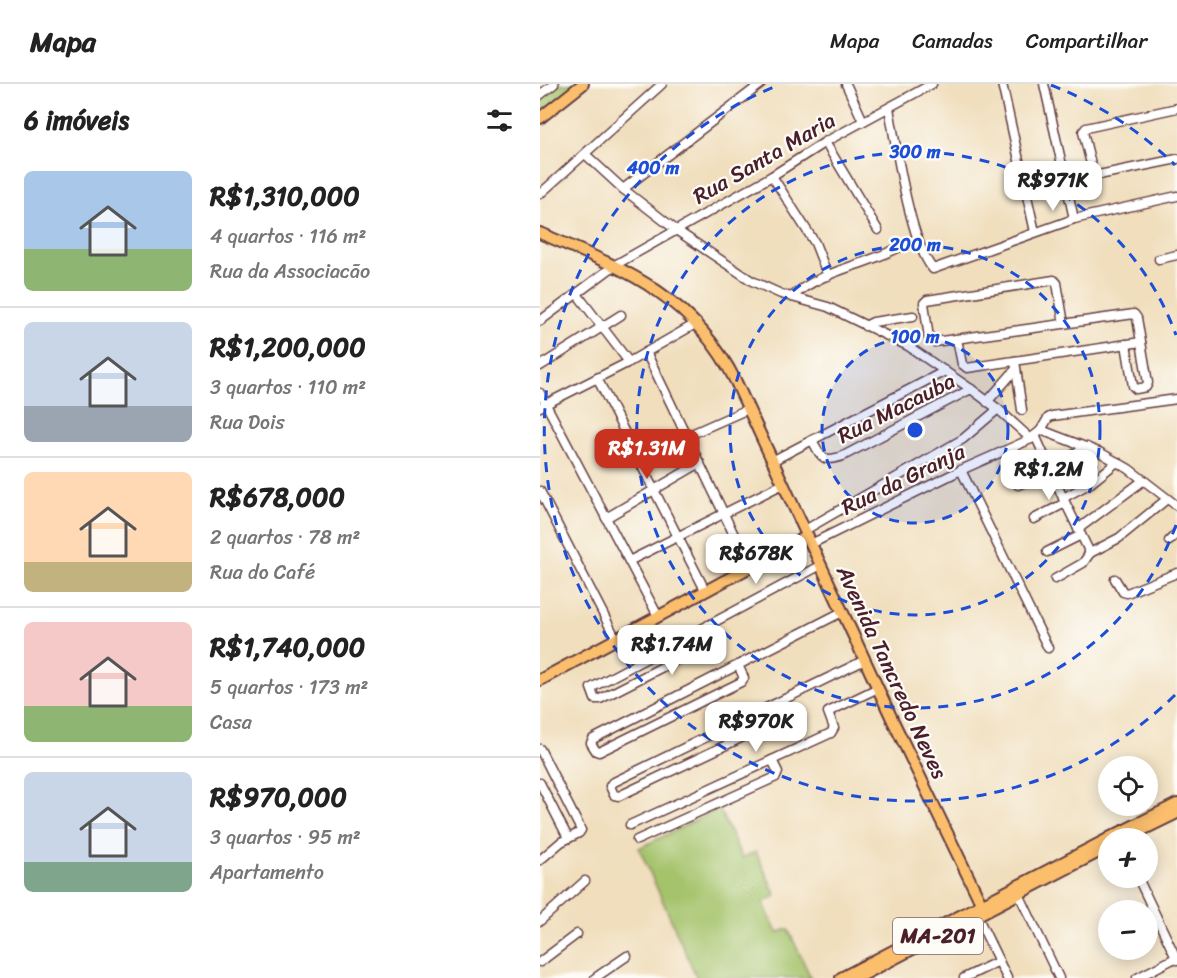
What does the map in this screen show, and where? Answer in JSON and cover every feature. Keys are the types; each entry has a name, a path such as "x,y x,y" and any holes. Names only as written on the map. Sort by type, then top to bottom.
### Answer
{"main road":[{"path":"540,118 583,84"},
{"name":"Avenida Tancredo Neves","path":"540,233 615,265 654,288 679,306 697,323 722,356 878,688 985,907"},
{"path":"540,680 749,566 808,537"},
{"name":"MA-201","path":"1130,828 1177,804"},
{"path":"1146,828 1177,813"},
{"name":"MA-201","path":"841,978 985,907 1098,845"},
{"name":"MA-201","path":"857,978 977,916 985,907 1019,894 1098,853"}],"street":[{"path":"540,95 554,84"},
{"path":"540,194 662,84"},
{"path":"623,189 761,84"},
{"path":"846,84 863,121"},
{"name":"Rua Santa Maria","path":"540,321 615,265 772,176 825,142 932,84"},
{"path":"1002,84 1035,232"},
{"path":"1044,84 1074,219"},
{"path":"889,108 918,238 931,268 936,270 1074,219 1177,196"},
{"path":"1177,108 1086,128 1083,132 1094,176 1177,159"},
{"path":"825,142 879,230"},
{"path":"585,154 623,189 676,230 752,281 828,308 908,346 1036,435 1087,447 1117,462 1177,506"},
{"path":"772,176 815,243 828,276"},
{"path":"792,297 802,289 828,276 918,238"},
{"path":"1159,260 1177,255"},
{"path":"1064,324 1057,284 1054,280 925,301 931,341 934,342 957,339 1064,324 1134,314 1137,318 1148,383 1146,387 1133,386 1126,344"},
{"path":"577,294 629,362"},
{"path":"540,366 621,315"},
{"path":"865,326 873,322 913,316"},
{"path":"543,405 629,362 697,323"},
{"path":"957,339 962,364 965,367 1016,365 1141,342"},
{"path":"646,352 749,566"},
{"path":"987,402 1016,365"},
{"path":"1016,365 1022,410"},
{"path":"772,461 945,371"},
{"path":"597,378 705,590"},
{"name":"Rua Macauba","path":"812,440 822,458 832,460 971,389"},
{"path":"540,393 543,405 658,616"},
{"name":"Rua da Granja","path":"808,537 1036,435 1044,422 1052,416 1177,399"},
{"path":"687,436 748,409"},
{"path":"808,537 963,439 998,409"},
{"path":"1036,435 1064,501 1090,553"},
{"path":"1018,485 1051,470 1087,447"},
{"path":"1034,519 1091,483 1117,462"},
{"path":"606,518 700,463"},
{"path":"961,470 1048,648"},
{"path":"1047,552 1080,532 1144,480"},
{"path":"629,561 783,484"},
{"path":"540,491 616,639"},
{"path":"1055,579 1083,563 1090,553 1119,538 1167,499"},
{"path":"1169,541 1177,533"},
{"path":"708,625 714,636 712,641 600,699 595,699 591,688 708,625 821,565"},
{"path":"1115,579 1123,592 1127,593 1177,573"},
{"path":"738,665 744,680 599,752 591,743 593,739 738,665 842,612"},
{"path":"761,711 767,722 764,727 619,796 614,795 610,786 612,783 865,660"},
{"path":"630,825 831,733 834,728 828,712 878,688"},
{"path":"540,749 580,830 540,860"},
{"path":"638,840 776,777 778,772 772,760"},
{"path":"541,787 566,839"},
{"path":"540,921 585,881"},
{"path":"1137,978 1177,958 1143,888"},
{"path":"1019,894 1059,978"},
{"path":"977,916 1007,978"},
{"path":"540,962 577,934"},
{"path":"595,978 627,956"},
{"path":"964,978 999,961"}],"green space":[{"path":"559,84 577,84 540,114 540,99"},
{"path":"719,809 742,858 756,852 776,896 763,902 777,933 788,929 811,978 697,978 639,848"}]}
